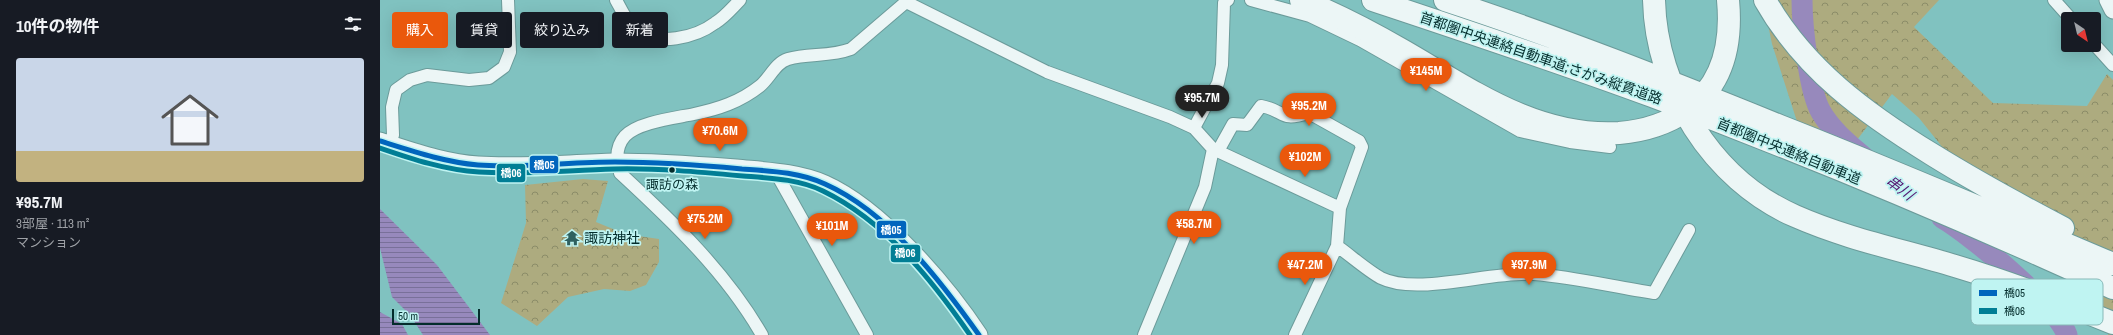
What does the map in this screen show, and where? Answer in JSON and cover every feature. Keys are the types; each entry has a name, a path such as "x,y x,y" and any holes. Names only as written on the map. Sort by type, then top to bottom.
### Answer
{"highway":[{"path":"1302,0 1342,17 1373,33 1461,85 1511,112 1554,127 1579,132 1608,134 1633,131 1666,122 1678,117 1701,98 1716,78 1727,50 1730,29 1728,0"},
{"name":"首都圏中央連絡自動車道;さがみ縦貫道路","path":"1373,0 1518,48 1689,100"},
{"name":"首都圏中央連絡自動車道;さがみ縦貫道路","path":"1445,0 1517,24 1689,100"},
{"path":"1654,0 1659,44 1665,68 1675,93 1700,137 1729,170 1745,185 1773,205 1794,216 1827,229 1996,279"},
{"path":"1765,0 1785,31 1821,73 1851,100 1878,120 2008,199 2113,255"},
{"name":"首都圏中央連絡自動車道","path":"1689,100 1890,169 2113,264"},
{"name":"首都圏中央連絡自動車道","path":"1689,100 1879,186 2019,245 2093,279"},
{"name":"首都圏中央連絡自動車道","path":"2103,283 2113,288"},
{"path":"2103,320 2113,324"}],"main road":[{"path":"2108,0 2113,10"},
{"path":"385,143 454,162 478,165 617,162 700,165 775,171 825,184 869,212 907,247 942,285 979,335"}],"street":[{"path":"385,143 392,134 392,107 396,90 406,83 427,75 469,80 489,78 504,67 510,52 508,0"},
{"path":"616,0 635,30 648,36 666,40 694,33 714,24 740,0"},
{"path":"1194,128 1218,83 1222,65 1224,3 1228,0"},
{"path":"1250,0 1310,16 1360,40 1520,131 1570,142 1610,147"},
{"path":"2054,0 2065,12"},
{"path":"762,335 731,289 681,231 620,173 617,162 618,146 626,135 640,126 734,103 761,85 780,63 788,59 840,53 851,49 904,1 1047,72 1170,117 1194,128 1216,150 1340,208"},
{"path":"2101,52 2113,65"},
{"path":"1144,335 1205,187 1216,150 1233,124 1247,125 1261,106 1270,108 1285,117 1292,118 1309,113 1359,142 1362,147 1340,208 1337,246 1295,335"},
{"path":"775,171 867,335"},
{"path":"1337,246 1382,279 1399,284 1421,286 1488,276 1535,274 1654,293 1689,230"}],"green space":[{"path":"1763,0 1939,0 1914,27 1993,103 2087,106 2107,74 2113,80 2113,335 2108,335 2109,316 2103,307 2103,279 2083,279 2048,228 1983,198 1919,118 1892,94 1844,157 1801,134 1772,44"},
{"path":"583,179 608,181 596,222 625,234 659,239 659,262 646,285 630,291 604,289 568,297 537,326 501,303 526,223 525,185"}],"shaded area":[{"path":"380,209 437,265 490,335 423,335 410,315 392,297 380,248"},
{"path":"380,312 402,324 408,335 380,335"}],"waterway":[{"name":"串川","path":"1802,0 1807,58 1813,90 1821,112 1830,125 1866,159"},
{"name":"串川","path":"1942,218 1972,239 2019,279"},
{"name":"串川","path":"2062,325 2067,335"}],"transit line":[{"name":"橋05","path":"380,141 440,159 465,164 512,166 598,162 663,163 774,171 815,180 848,196 891,230 930,270 979,335"},
{"name":"橋06","path":"380,148 416,160 466,171 513,173 646,169 773,178 814,187 846,204 867,218 887,235 923,273 970,335"}],"place":[{"name":"諏訪の森","path":"672,170"},
{"name":"諏訪神社","path":"572,238"}]}
